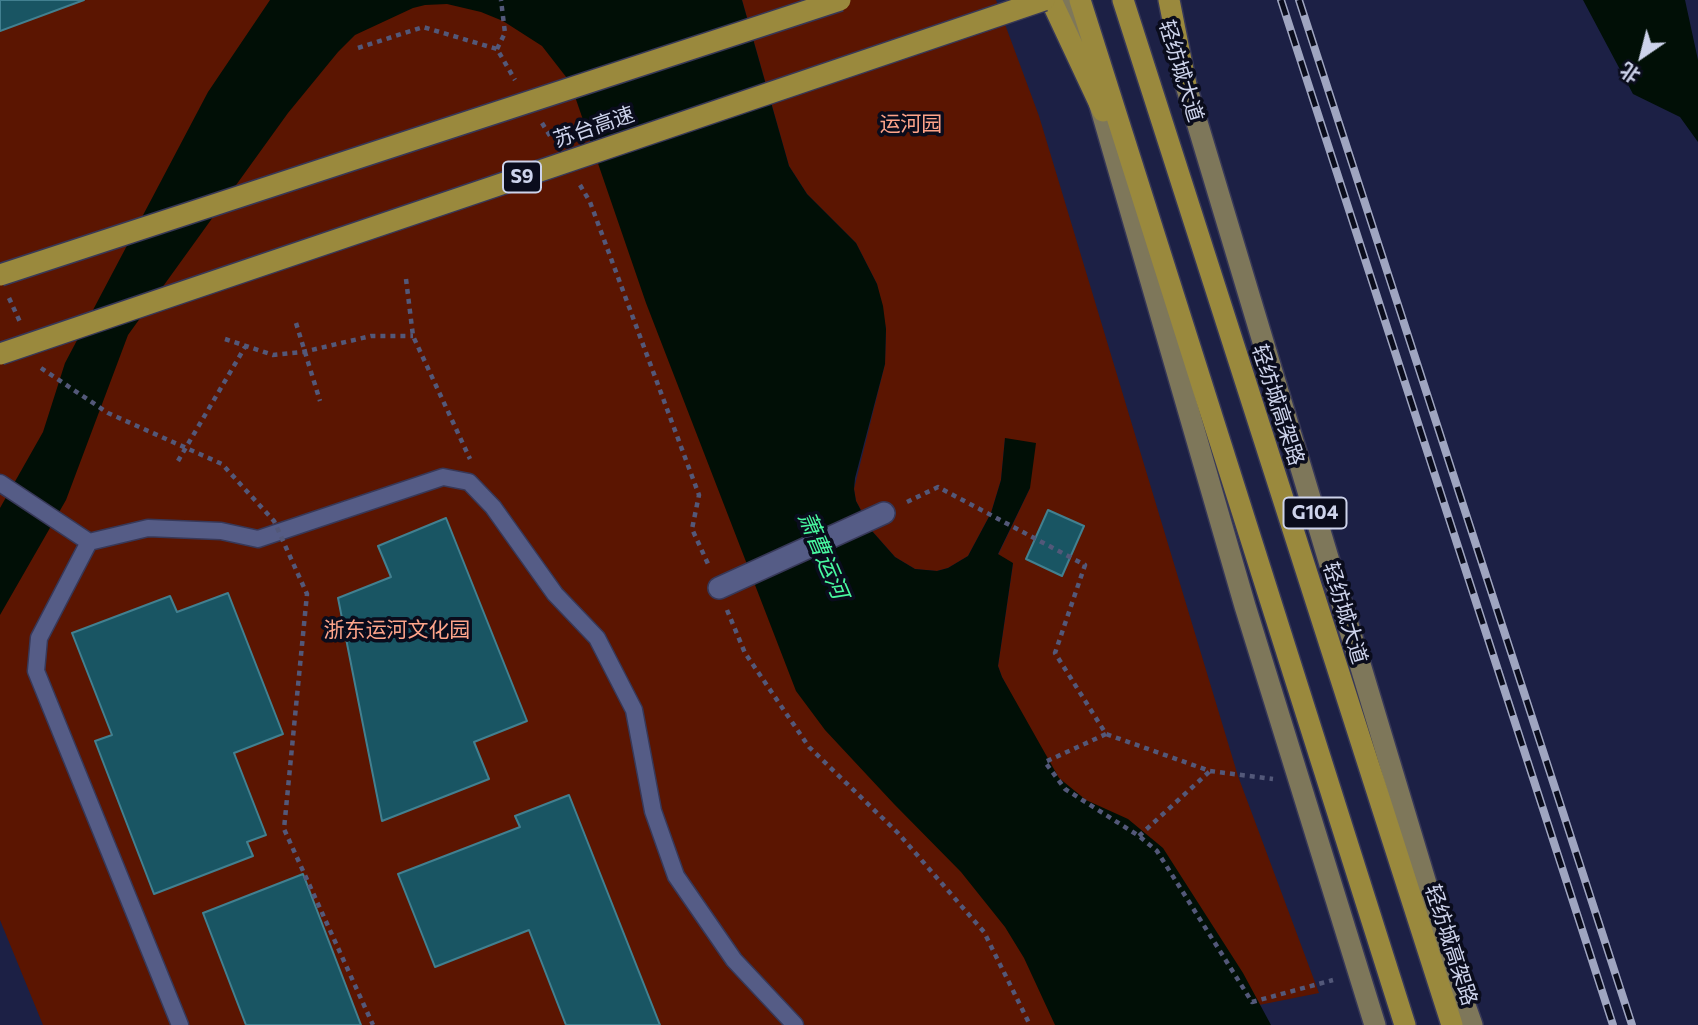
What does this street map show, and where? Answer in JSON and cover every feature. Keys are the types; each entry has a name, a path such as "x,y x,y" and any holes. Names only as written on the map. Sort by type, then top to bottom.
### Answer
{"highway":[{"name":"苏台高速","path":"3,282 841,0"},
{"name":"苏台高速","path":"0,354 1044,0"},
{"path":"1051,0 1103,111"},
{"path":"1080,0 1405,1025"},
{"name":"轻纺城高架路","path":"1124,0 1452,1025"},
{"path":"1169,0 1186,85"}],"main road":[{"path":"1064,0 1103,111 1245,606 1375,1025"},
{"name":"轻纺城大道","path":"1160,0 1445,946 1472,1025"}],"street":[{"path":"719,588 884,513"}],"lane":[{"path":"0,483 89,542 148,528 221,531 258,539 443,477 469,482 493,507 555,594 597,638 634,710 653,811 676,876 734,960 795,1025"},
{"path":"89,542 39,638 36,671 180,1025"}],"path":[{"path":"497,50 505,33 501,0"},
{"path":"358,48 423,27 497,50 519,85"},
{"path":"540,120 554,143"},
{"path":"576,178 590,202 699,495 692,529 745,653 809,747 898,833 984,932 1030,1025"},
{"path":"406,279 413,336 493,507"},
{"path":"3,282 21,323"},
{"path":"296,323 320,401"},
{"path":"225,339 273,355 303,352 371,336 413,336"},
{"path":"178,461 245,347"},
{"path":"36,357 41,368 108,413 222,464 274,521 307,594 285,829 373,1025"},
{"path":"884,513 938,487 1085,565 1055,653 1106,734 1209,771 1299,781"},
{"path":"1106,734 1045,762 1065,789 1139,836 1157,851 1252,1002 1357,973"},
{"path":"1139,836 1209,771"}],"green space":[{"name":"浙东运河文化园","path":"0,0 571,0 1101,1025 43,1025 0,920"},
{"name":"运河园","path":"742,0 996,0 1039,116 1238,776 1319,993 1249,1007 1062,793 998,666 1013,564 998,555 1030,488 1005,438 1001,480 991,513 968,556 937,571 915,569 895,557 872,531 856,501 854,489 885,364 886,329 877,284 856,243 807,194 789,166"}],"water":[{"name":"萧曹运河","path":"270,0 742,0 789,166 807,194 856,243 877,284 883,306 886,329 885,364 855,478 856,501 872,531 895,557 915,569 937,571 948,568 968,556 991,513 1001,480 1005,438 1036,443 1030,488 998,554 1013,563 998,666 1002,677 1059,778 1086,800 1128,819 1163,848 1243,973 1271,1025 1055,1025 1024,958 1005,927 961,872 825,730 796,691 646,303 570,82 542,46 503,21 481,12 447,4 425,5 355,35 288,113 128,335 66,500 0,615 0,508 43,432 65,363 208,92"},
{"path":"1583,0 1685,0 1698,60 1698,142 1680,117 1633,94"}],"building":[{"path":"0,0 84,0 0,31"},
{"path":"1048,510 1084,526 1062,576 1026,559"},
{"path":"446,518 527,721 474,742 489,779 382,821 338,598 391,577 378,546"},
{"path":"228,593 283,734 234,753 266,835 247,842 253,856 154,894 95,741 112,735 72,633 170,596 177,612"},
{"path":"569,795 660,1025 566,1025 529,930 435,967 398,874 520,827 515,816"},
{"path":"303,874 361,1025 246,1025 203,913"}],"railway":[{"path":"1281,0 1613,1025"},
{"path":"1299,0 1632,1025"}]}
